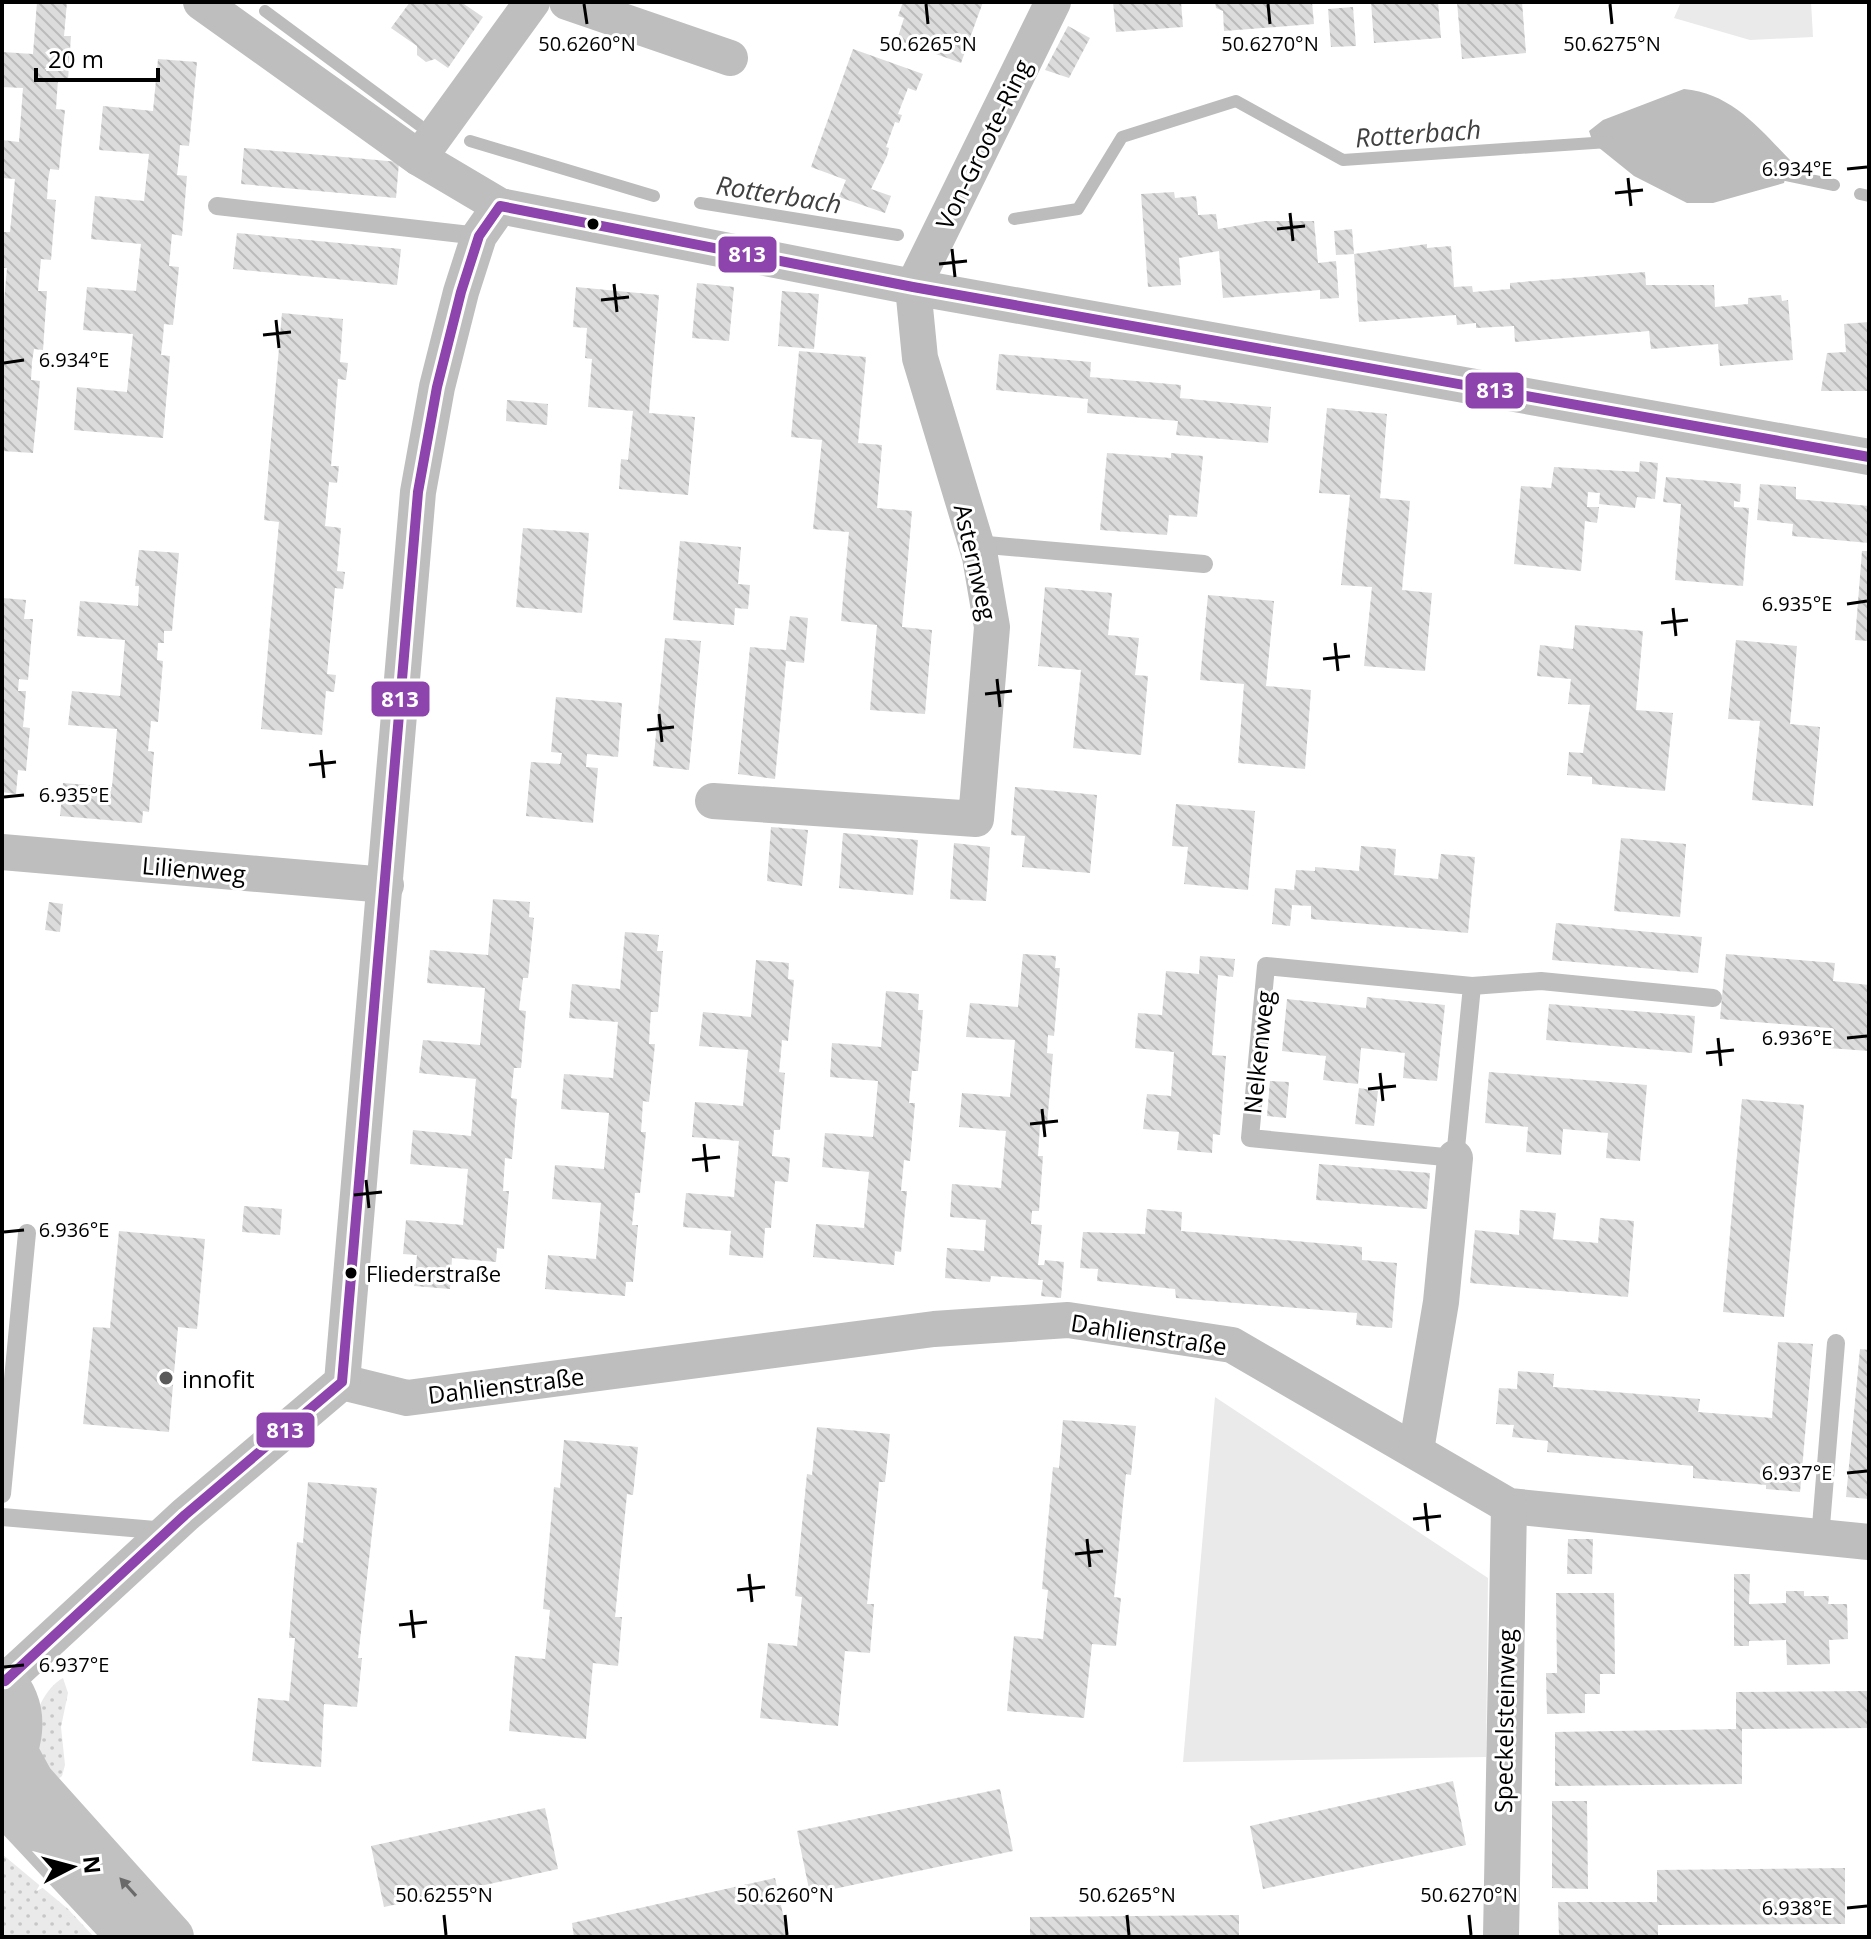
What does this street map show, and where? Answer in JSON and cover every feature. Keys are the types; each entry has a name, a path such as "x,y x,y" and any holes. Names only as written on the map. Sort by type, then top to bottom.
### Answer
{"main road":[{"path":"3,1680 18,1702 22,1727 9,1762 32,1781 172,1937"},
{"path":"2,1801 129,1937"}],"street":[{"path":"201,2 419,158 500,206 913,287 1869,457"},
{"path":"419,158 532,2"},
{"path":"567,2 730,58"},
{"name":"Von-Groote-Ring","path":"913,287 1053,2"},
{"path":"3,1680 167,1531 342,1382 418,492 437,387 479,236 500,206"},
{"name":"Asternweg","path":"713,801 976,819 992,627 976,544 920,358 913,287"},
{"name":"Lilienweg","path":"2,852 386,885"},
{"path":"1416,1450 1441,1302 1455,1158"},
{"name":"Dahlienstraße","path":"342,1382 407,1398 934,1329 1068,1320 1232,1345 1509,1506 1869,1542"},
{"name":"Speckelsteinweg","path":"1501,1937 1509,1506"}],"lane":[{"path":"217,206 479,236"},
{"path":"976,544 1204,564"},
{"name":"Nelkenweg","path":"1455,1158 1250,1138 1266,966 1472,986 1541,981 1713,998"},
{"path":"1455,1158 1472,986"},
{"path":"2,1494 27,1233"},
{"path":"1820,1538 1836,1343"},
{"path":"2,1517 167,1531"}],"shaded area":[{"path":"1681,2 1811,2 1813,37 1750,40 1674,18"},
{"path":"1684,89 1716,97 1755,125 1790,160 1784,183 1713,203 1687,203 1634,176 1593,143 1589,131 1603,120"},
{"path":"1215,1397 1488,1578 1486,1757 1183,1762"},
{"path":"63,1678 68,1693 61,1727 65,1765 62,1776 53,1783 36,1754 33,1735 39,1706 49,1690"},
{"path":"2,1854 68,1909 94,1937 2,1937"}],"building":[{"path":"37,2 67,2 64,36 71,36 68,80 58,79 56,109 65,110 59,170 50,169 48,181 47,199 56,200 51,260 41,259 38,291 47,291 43,350 34,349 32,362 31,380 40,381 33,453 2,451 2,324 7,268 2,268 2,232 10,232 15,179 2,178 2,140 19,142 23,88 2,87 2,52 33,54"},
{"path":"410,2 461,2 483,17 448,68 435,59 426,62 417,55 417,46 391,28"},
{"path":"903,2 983,2 961,63 897,40 904,18 898,16"},
{"path":"1113,2 1181,2 1183,27 1116,32"},
{"path":"1215,2 1312,2 1314,24 1224,31 1223,11 1216,8"},
{"path":"1371,2 1438,2 1441,38 1374,43"},
{"path":"1457,2 1522,2 1526,53 1462,59"},
{"path":"1353,7 1356,46 1331,47 1328,9"},
{"path":"1068,26 1090,38 1069,78 1045,70"},
{"path":"853,49 923,74 916,91 908,88 898,114 902,115 899,123 895,122 886,147 889,148 887,156 871,189 891,196 885,213 839,197 846,180 811,167"},
{"path":"158,59 197,62 189,146 180,145 177,175 187,176 182,236 172,234 169,266 179,267 173,325 164,324 161,355 170,356 163,438 74,430 77,387 127,392 133,334 83,330 87,287 136,291 141,244 91,239 95,196 144,201 149,154 99,150 103,106 153,111"},
{"path":"244,148 399,162 396,198 241,184"},
{"path":"1174,192 1175,198 1196,196 1198,215 1216,214 1218,229 1265,221 1314,221 1318,263 1336,261 1339,298 1320,299 1320,290 1223,298 1219,251 1179,258 1181,285 1148,287 1141,194"},
{"path":"1352,229 1354,254 1336,255 1334,231"},
{"path":"237,233 401,249 397,285 233,269"},
{"path":"1427,244 1427,248 1451,246 1454,287 1472,286 1473,292 1510,289 1510,283 1645,272 1646,285 1714,285 1715,307 1748,304 1748,298 1781,295 1782,301 1788,300 1793,360 1720,366 1718,344 1651,349 1649,331 1515,342 1514,326 1476,328 1476,323 1457,325 1456,315 1359,322 1354,254"},
{"path":"697,283 734,287 729,341 692,338"},
{"path":"576,287 659,295 649,413 695,417 688,495 619,489 621,459 628,460 633,411 588,407 592,359 585,358 587,328 573,327"},
{"path":"782,291 819,294 814,349 778,346"},
{"path":"282,313 343,319 340,362 348,363 346,380 338,379 331,466 339,466 337,483 329,482 325,526 341,528 337,571 345,572 343,589 335,588 327,674 336,675 334,692 326,691 322,735 261,729 279,522 264,520"},
{"path":"1869,322 1869,391 1821,391 1827,353 1846,352 1844,324"},
{"path":"799,351 866,357 858,443 882,445 877,508 912,511 902,627 932,630 925,714 870,710 877,625 841,621 849,532 813,529 822,440 791,437"},
{"path":"999,354 1091,362 1090,377 1181,385 1180,398 1271,407 1268,443 1176,435 1178,421 1087,413 1088,399 996,390"},
{"path":"507,400 548,404 547,425 506,421"},
{"path":"1327,408 1387,414 1380,498 1410,501 1402,590 1432,593 1425,671 1364,666 1372,587 1341,585 1350,495 1319,493"},
{"path":"1107,453 1171,458 1171,453 1203,456 1197,517 1169,515 1167,535 1100,530"},
{"path":"1640,461 1658,463 1655,499 1637,497 1635,508 1599,504 1600,493 1588,492 1587,507 1599,507 1597,523 1585,521 1581,571 1514,564 1521,486 1551,488 1554,467 1639,472"},
{"path":"1666,477 1741,484 1740,502 1734,501 1734,507 1749,508 1743,586 1675,580 1681,504 1663,502"},
{"path":"1760,484 1796,487 1796,499 1869,506 1869,543 1792,536 1793,524 1757,520"},
{"path":"523,528 589,533 582,613 516,607"},
{"path":"680,541 741,547 738,584 750,585 748,609 735,608 734,625 673,620"},
{"path":"139,550 179,553 172,631 164,631 164,643 158,643 157,660 163,661 158,722 151,721 148,751 154,752 149,812 143,811 142,823 60,816 63,783 112,787 117,729 68,725 72,691 120,696 125,640 77,636 80,601 138,606 139,586 135,586"},
{"path":"1862,551 1869,551 1869,641 1855,640"},
{"path":"1045,587 1112,593 1108,635 1139,638 1135,675 1148,676 1141,755 1073,748 1081,670 1038,666"},
{"path":"1208,595 1274,601 1266,686 1311,690 1305,769 1238,763 1244,684 1200,680"},
{"path":"2,598 26,600 24,619 33,619 28,680 19,679 18,691 26,691 23,727 30,728 26,771 18,770 16,794 2,792"},
{"path":"790,616 808,618 804,663 786,661 775,779 738,774 750,647 786,650"},
{"path":"1575,625 1643,631 1636,710 1673,713 1665,791 1592,784 1592,777 1567,775 1569,752 1583,753 1590,705 1568,704 1571,679 1537,676 1540,645 1573,649"},
{"path":"665,638 701,641 689,770 653,766"},
{"path":"1736,640 1797,646 1790,724 1820,727 1813,806 1752,800 1760,721 1728,719"},
{"path":"556,697 622,703 618,757 587,754 586,767 598,768 593,823 526,816 531,762 560,764 562,753 551,752"},
{"path":"1015,787 1097,795 1090,873 1022,867 1025,836 1011,835"},
{"path":"1176,804 1255,811 1248,890 1184,884 1188,847 1172,846"},
{"path":"771,827 808,830 802,886 767,881"},
{"path":"843,833 918,840 913,895 839,888"},
{"path":"1621,838 1686,844 1680,917 1614,911"},
{"path":"954,843 990,847 986,901 950,899"},
{"path":"1361,846 1396,849 1394,875 1438,879 1441,854 1475,857 1468,933 1311,919 1311,906 1292,905 1290,926 1272,924 1275,888 1294,890 1296,870 1315,871 1315,867 1359,871"},
{"path":"493,899 530,902 529,917 534,918 528,978 523,978 519,1010 526,1011 521,1068 514,1068 511,1098 517,1099 512,1159 505,1158 503,1191 509,1191 504,1249 497,1248 496,1262 452,1258 450,1289 414,1286 417,1255 403,1254 406,1220 463,1225 468,1169 410,1164 413,1130 471,1136 476,1079 419,1073 423,1040 480,1045 485,988 427,983 430,950 488,955"},
{"path":"49,902 63,904 60,932 45,930"},
{"path":"1556,923 1702,937 1698,973 1552,960"},
{"path":"625,932 659,935 657,951 663,951 658,1012 651,1012 649,1044 655,1044 649,1102 643,1101 641,1132 646,1132 640,1193 635,1193 632,1225 638,1225 633,1282 626,1282 625,1296 545,1289 548,1255 596,1259 601,1203 552,1199 555,1165 604,1169 609,1113 561,1109 564,1074 613,1078 618,1022 569,1018 572,984 620,989"},
{"path":"1023,954 1056,956 1055,968 1060,968 1054,1036 1048,1035 1047,1053 1053,1054 1047,1125 1040,1125 1038,1156 1043,1156 1039,1211 1032,1211 1031,1224 1042,1225 1038,1265 1044,1265 1045,1260 1064,1262 1061,1298 1041,1296 1043,1280 991,1276 990,1282 945,1278 947,1248 984,1251 986,1220 950,1217 952,1184 1001,1188 1006,1131 959,1127 962,1093 1010,1097 1015,1040 966,1037 970,1003 1018,1007"},
{"path":"1726,954 1835,963 1833,981 1869,985 1869,1051 1828,1048 1829,1028 1720,1019"},
{"path":"1200,956 1235,959 1233,977 1218,975 1212,1055 1226,1056 1220,1135 1213,1134 1212,1153 1177,1150 1179,1132 1143,1129 1147,1094 1171,1096 1174,1052 1135,1048 1138,1013 1162,1015 1166,971 1199,974"},
{"path":"756,960 789,963 788,979 794,980 788,1041 782,1040 779,1072 785,1073 780,1130 774,1130 772,1156 790,1158 788,1182 775,1181 771,1228 765,1228 763,1258 729,1255 731,1231 683,1227 686,1193 734,1197 739,1141 692,1137 695,1102 743,1106 748,1050 699,1046 703,1012 751,1017"},
{"path":"886,991 919,994 918,1010 923,1010 918,1071 912,1071 909,1103 915,1103 910,1161 904,1160 901,1191 907,1191 901,1252 895,1251 894,1265 813,1257 816,1224 864,1228 869,1172 822,1167 825,1133 873,1137 878,1081 830,1077 832,1043 881,1047"},
{"path":"1367,997 1445,1005 1437,1081 1403,1078 1405,1053 1361,1048 1358,1084 1323,1080 1326,1056 1282,1051 1287,999 1366,1008"},
{"path":"1549,1004 1695,1016 1692,1053 1546,1040"},
{"path":"1489,1072 1647,1085 1640,1161 1606,1158 1608,1133 1563,1129 1561,1155 1526,1152 1528,1127 1485,1123"},
{"path":"1270,1081 1289,1082 1286,1118 1267,1116"},
{"path":"1359,1088 1378,1091 1374,1126 1355,1124"},
{"path":"1742,1099 1804,1105 1784,1317 1723,1312"},
{"path":"1319,1164 1430,1173 1427,1209 1316,1200"},
{"path":"244,1206 282,1209 280,1235 242,1232"},
{"path":"1147,1209 1182,1212 1181,1231 1362,1247 1362,1260 1397,1263 1392,1328 1356,1325 1357,1313 1176,1298 1175,1289 1097,1281 1098,1269 1080,1268 1083,1232 1145,1234"},
{"path":"1520,1210 1556,1213 1553,1239 1598,1243 1600,1218 1634,1221 1628,1297 1470,1283 1475,1230 1519,1235"},
{"path":"119,1231 205,1239 197,1329 178,1327 169,1432 83,1424 93,1327 110,1328"},
{"path":"1778,1342 1813,1344 1800,1492 1766,1489 1766,1485 1693,1478 1693,1466 1547,1452 1548,1441 1512,1437 1514,1425 1496,1424 1499,1388 1517,1389 1518,1371 1554,1374 1553,1387 1700,1399 1698,1412 1772,1418"},
{"path":"1860,1349 1869,1350 1869,1499 1846,1497"},
{"path":"1063,1420 1136,1426 1131,1475 1126,1474 1114,1597 1121,1598 1116,1646 1092,1644 1084,1718 1007,1711 1014,1636 1043,1639 1048,1590 1042,1589 1053,1467 1059,1468"},
{"path":"817,1427 890,1434 885,1482 879,1482 867,1604 874,1604 870,1653 845,1651 838,1726 760,1718 768,1643 797,1646 802,1597 795,1596 807,1474 812,1475"},
{"path":"564,1440 638,1447 633,1495 627,1494 615,1617 622,1617 618,1666 593,1663 586,1739 509,1731 515,1656 545,1659 550,1610 543,1609 554,1487 560,1488"},
{"path":"308,1482 377,1488 358,1658 362,1658 357,1707 324,1704 321,1767 252,1761 258,1698 289,1701 295,1638 289,1638 297,1542 303,1543"},
{"path":"1568,1539 1593,1539 1592,1574 1567,1574"},
{"path":"1734,1574 1750,1574 1749,1604 1786,1603 1786,1591 1804,1591 1804,1596 1829,1596 1828,1604 1847,1604 1848,1639 1829,1640 1830,1664 1787,1665 1786,1640 1749,1641 1749,1646 1734,1646"},
{"path":"1556,1593 1614,1593 1615,1674 1600,1674 1600,1694 1585,1694 1585,1713 1547,1714 1546,1673 1557,1673"},
{"path":"1869,1691 1869,1728 1742,1729 1742,1784 1555,1786 1555,1732 1736,1729 1736,1692"},
{"path":"1453,1781 1466,1845 1263,1889 1250,1826"},
{"path":"1000,1789 1013,1851 810,1894 797,1831"},
{"path":"1552,1801 1587,1801 1588,1889 1552,1888"},
{"path":"545,1808 558,1869 384,1907 371,1846"},
{"path":"1845,1868 1845,1924 1658,1925 1658,1937 1559,1937 1558,1902 1657,1902 1657,1870"},
{"path":"775,1878 788,1937 574,1937 572,1923"},
{"path":"1239,1915 1239,1937 1030,1937 1030,1917"}],"waterway":[{"name":"Rotterbach","path":"265,11 419,125"},
{"name":"Rotterbach","path":"1014,219 1078,209 1122,137 1236,101 1343,160 1608,142"},
{"name":"Rotterbach","path":"470,141 654,196"},
{"name":"Rotterbach","path":"1771,172 1834,185"},
{"name":"Rotterbach","path":"1860,194 1869,196"},
{"name":"Rotterbach","path":"700,203 898,235"}],"transit line":[{"name":"813","path":"2,1679 5,1681 185,1515 342,1382 418,492 437,387 461,292 479,236 500,206 913,287 1869,457"}],"place":[{"name":"Fliederstraße","path":"351,1273"},
{"name":"innofit","path":"166,1378"}]}
